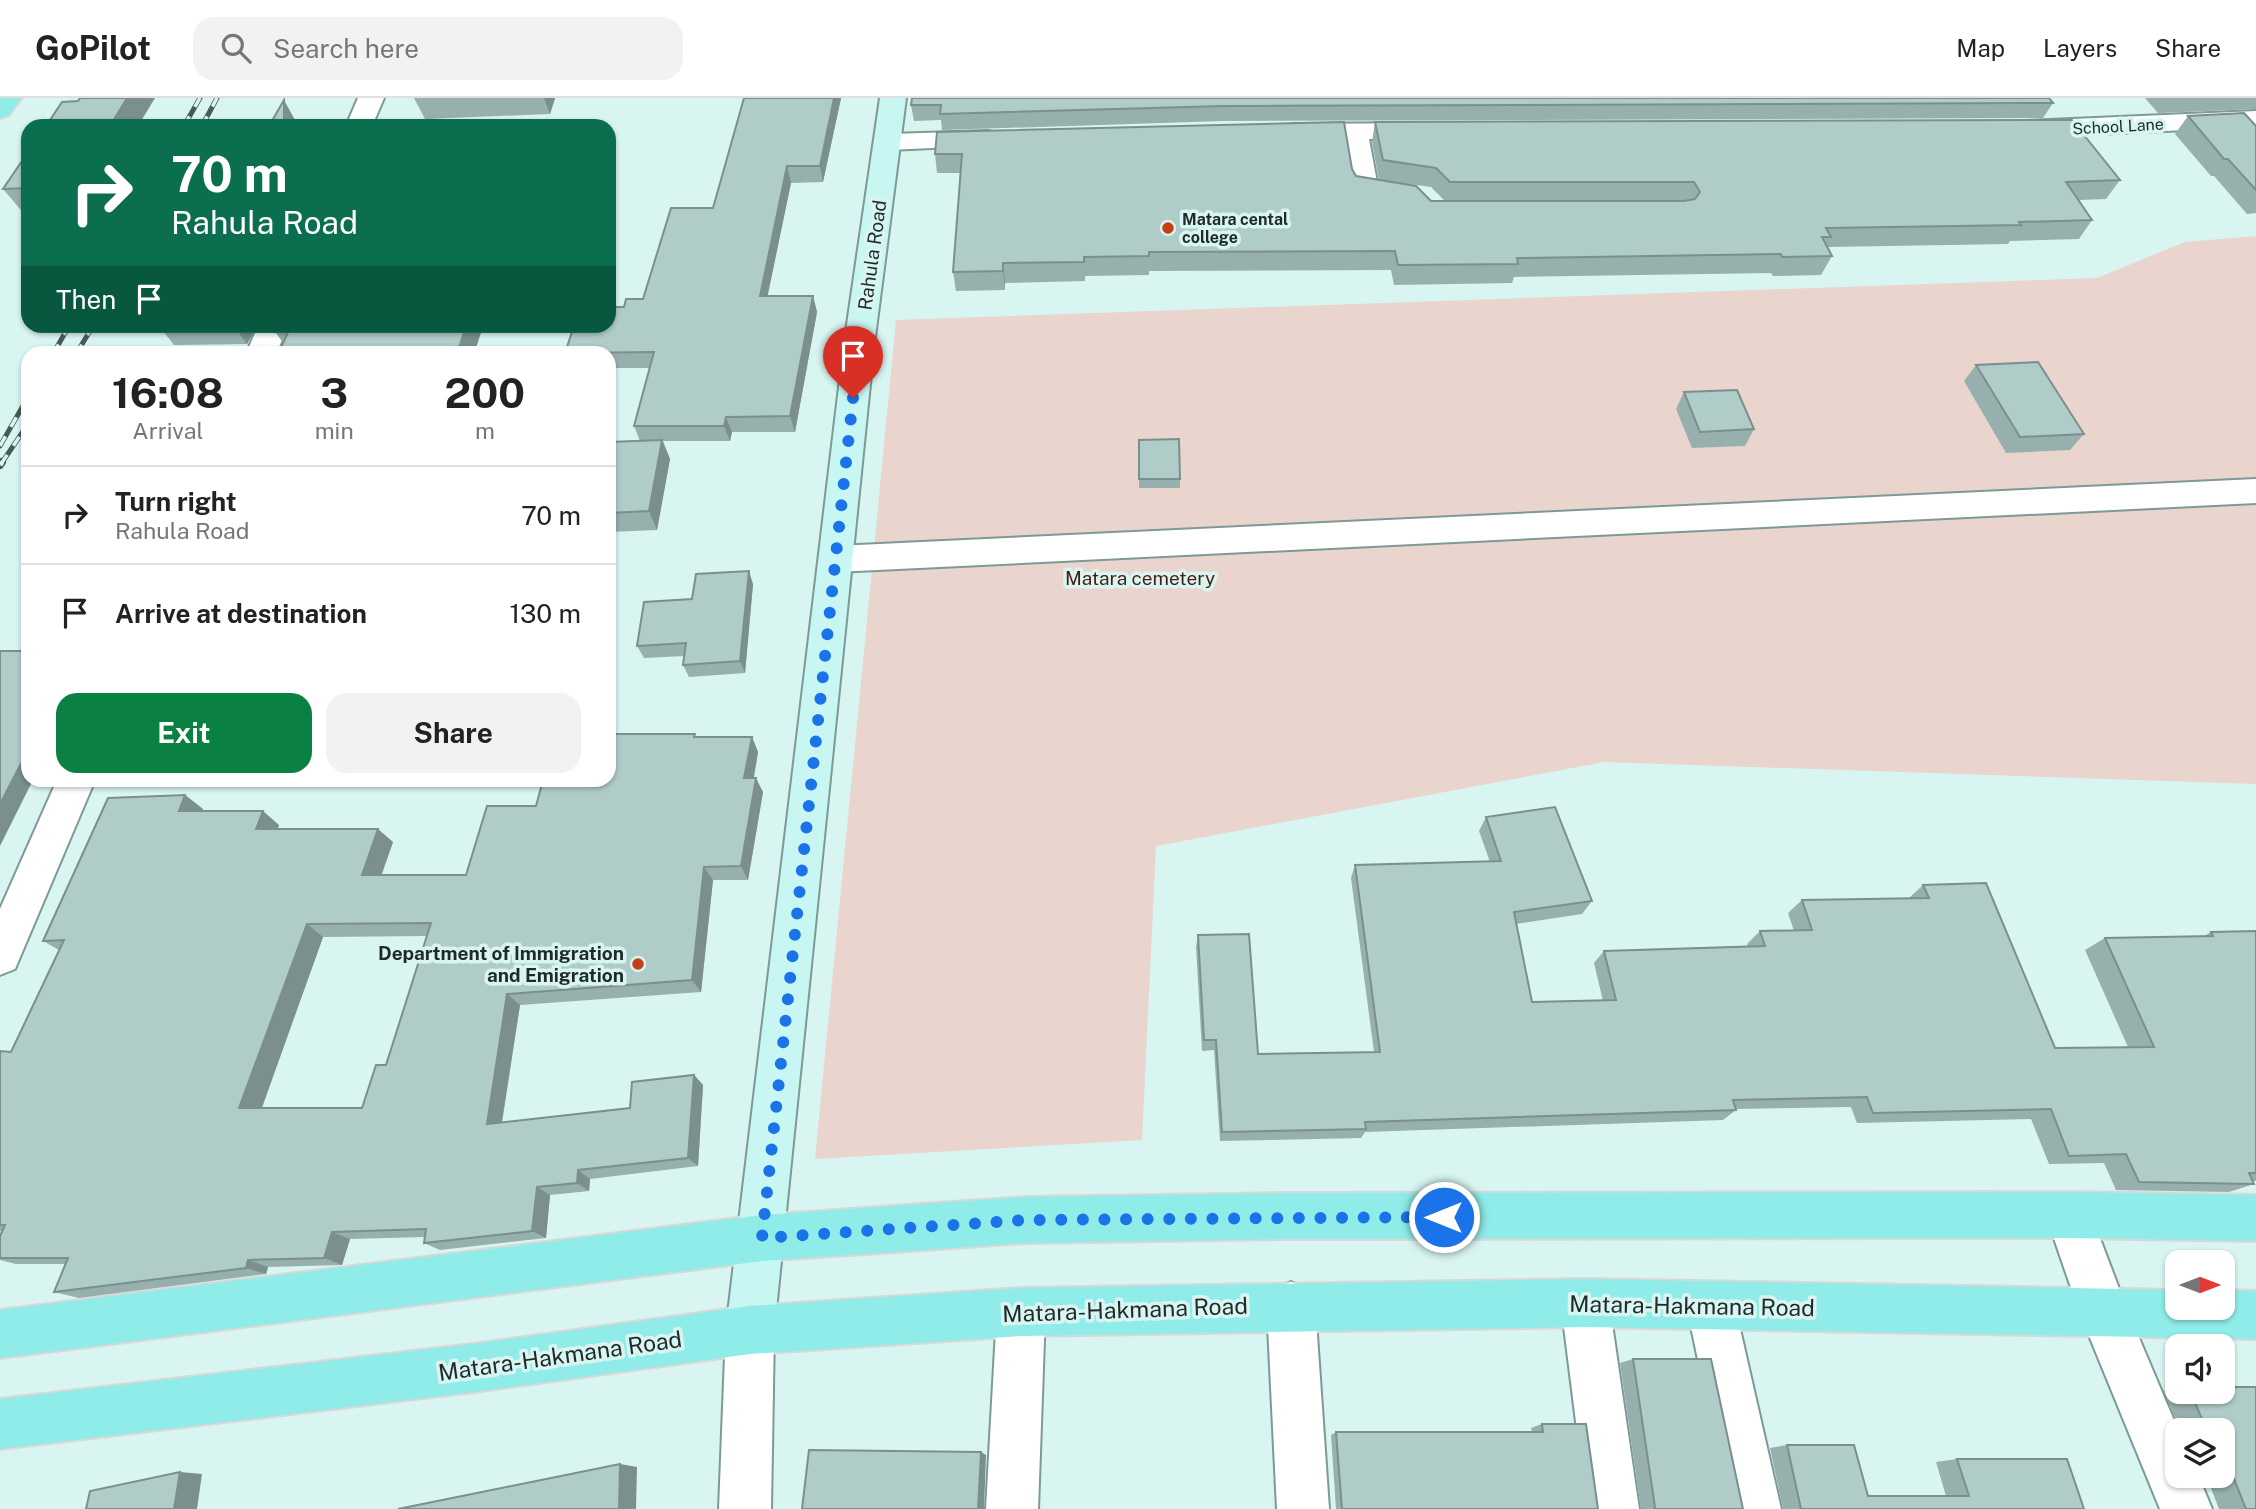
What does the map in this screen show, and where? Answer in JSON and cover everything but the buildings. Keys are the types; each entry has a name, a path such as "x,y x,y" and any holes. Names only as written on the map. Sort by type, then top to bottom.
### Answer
{"main road":[{"path":"0,110 8,98"},
{"name":"Rahula Road","path":"750,1329 859,345 893,98"},
{"path":"0,1334 762,1238 1053,1220 1290,1216 2069,1215 2256,1218"},
{"name":"Matara-Hakmana Road","path":"0,1424 473,1368 750,1329 1021,1312 1585,1303 2256,1315"}],"street":[{"path":"362,119 371,98"},
{"name":"School Lane","path":"1997,129 2256,120"},
{"path":"1354,131 1365,188 1421,197 1429,204"},
{"path":"1262,132 1447,131"},
{"path":"889,142 1007,138"},
{"path":"836,559 2256,491"},
{"path":"0,956 73,787"},
{"path":"2069,1215 2103,1311 2186,1509"},
{"path":"1585,1303 1613,1509"},
{"path":"1291,1306 1303,1509"},
{"path":"1711,1307 1755,1509"},
{"path":"1012,1509 1021,1312"},
{"path":"745,1509 750,1329"}],"green space":[{"name":"Matara cemetery","path":"2256,236 2256,784 1604,762 1156,846 1142,1140 815,1159 896,320 2097,278 2185,242"}],"railway":[{"path":"188,119 200,98"},
{"path":"206,119 217,98"},
{"path":"58,346 65,333"},
{"path":"81,346 89,333"},
{"path":"0,446 21,409"},
{"path":"1,464 21,434"}],"place":[{"name":"Matara cental college","path":"1168,228"},
{"name":"Department of Immigration and Emigration","path":"638,964"}],"route":[{"path":"853,398 762,1238 1025,1220 1290,1216 1444,1217"}]}
